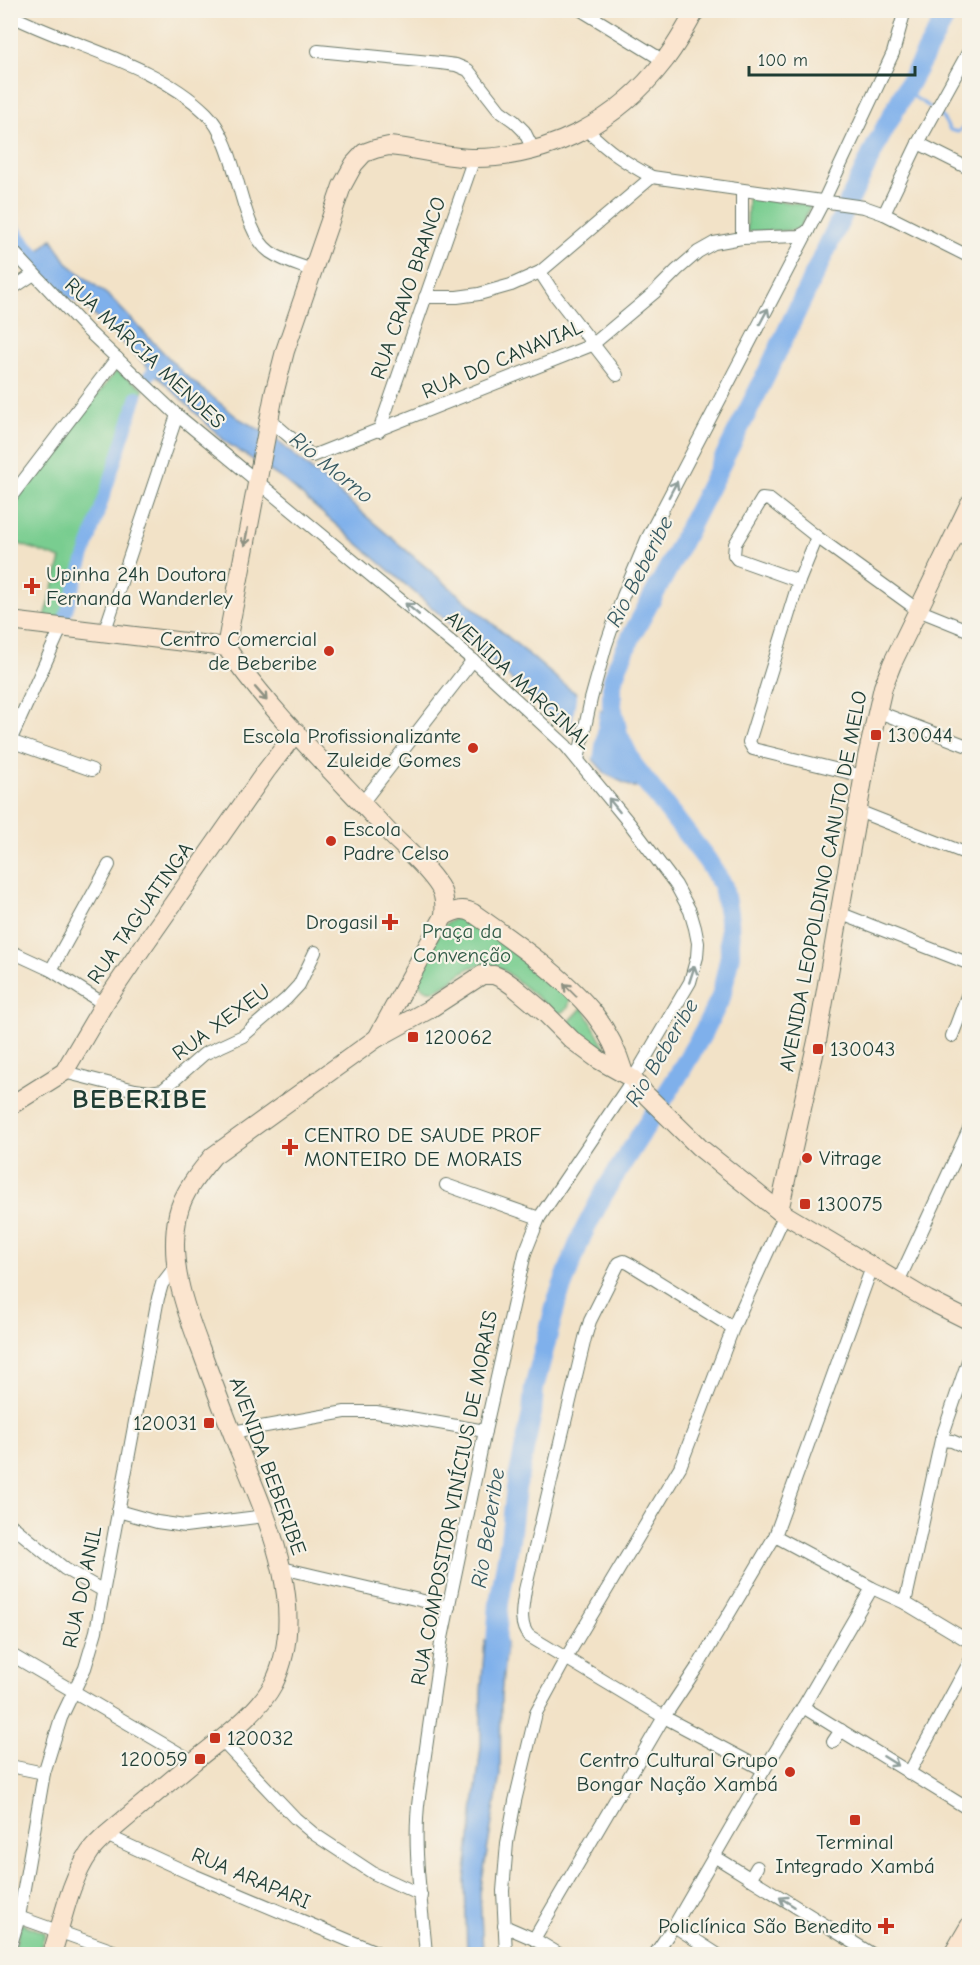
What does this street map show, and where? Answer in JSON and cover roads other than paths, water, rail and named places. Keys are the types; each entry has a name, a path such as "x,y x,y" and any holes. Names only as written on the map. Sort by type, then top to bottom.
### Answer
{"main road":[{"path":"444,916 445,903 441,888 429,872 247,678 226,647 258,474 285,351 342,186 354,164 364,153 375,148 389,146 474,158 534,151 569,138 587,130 631,98 664,61 696,10"},
{"name":"AVENIDA LEOPOLDINO CANUTO DE MELO","path":"782,1212 816,1041 876,711 889,671 918,610 962,537 969,503"},
{"path":"10,621 226,647"},
{"name":"RUA TAGUATINGA","path":"10,1106 64,1072 104,1004 253,789 296,732"},
{"path":"444,916 456,910 466,909 555,975 595,1015 628,1076"},
{"name":"AVENIDA BEBERIBE","path":"376,1038 444,916"},
{"name":"AVENIDA BEBERIBE","path":"52,1954 78,1874 90,1851 106,1835 240,1724 273,1684 283,1661 288,1636 282,1568 265,1516 187,1313 175,1267 175,1233 178,1212 197,1175 213,1156 376,1038 428,1010 482,975 494,975 503,979 544,1012 572,1040"},
{"path":"407,982 409,1003 414,1008 428,1010"},
{"path":"572,1040 590,1038 595,1032 595,1015"},
{"path":"572,1040 599,1060 628,1076 699,1147 782,1212 872,1267 969,1321"},
{"path":"953,1954 969,1925"}],"street":[{"path":"581,10 664,61"},
{"path":"579,756 591,699 609,635 647,539 824,201 893,53 904,11"},
{"path":"10,15 167,82 190,99 217,125 235,169 258,240 282,259 312,270"},
{"path":"884,214 918,143 969,49"},
{"path":"318,51 440,63 468,70 500,111 524,131 534,151"},
{"path":"587,130 605,148 624,162 652,177 864,207 884,214 969,257"},
{"path":"918,143 969,169"},
{"name":"RUA CRAVO BRANCO","path":"379,431 474,158"},
{"path":"425,297 479,294 511,285 540,272 652,177"},
{"path":"742,190 742,238"},
{"name":"RUA DO CANAVIAL","path":"268,425 312,456 592,345 698,252 714,243 742,238 799,236 808,231"},
{"name":"RUA MÁRCIA MENDES","path":"10,248 87,330 177,415 258,474"},
{"path":"540,272 616,375"},
{"path":"10,290 34,274"},
{"path":"10,498 117,358"},
{"path":"104,633 177,415"},
{"name":"AVENIDA MARGINAL","path":"258,474 473,660 579,756 676,885 690,911 698,944 697,957 690,982 628,1076"},
{"path":"799,581 737,559 733,551 735,544 759,502 770,500 918,610 969,631"},
{"path":"818,537 799,581 750,737 750,746 753,749 863,776"},
{"path":"61,628 10,741 92,770"},
{"path":"362,803 473,660"},
{"path":"876,711 969,747"},
{"path":"858,811 969,855"},
{"path":"51,970 109,866"},
{"path":"839,913 969,964"},
{"path":"10,951 51,970 104,1004"},
{"name":"RUA XEXEU","path":"64,1072 135,1090 150,1092 163,1090 204,1054 243,1036 286,999 299,985 315,952"},
{"path":"952,1036 969,988"},
{"name":"RUA COMPOSITOR VINÍCIUS DE MORAIS","path":"426,1954 416,1821 441,1643 525,1253 539,1218 628,1076"},
{"path":"898,1282 969,1127"},
{"path":"446,1185 539,1218"},
{"path":"506,1954 503,1891 507,1843 536,1713 680,1467 733,1328 782,1212"},
{"path":"733,1328 630,1264 624,1261 619,1263 590,1321 585,1338 525,1590 523,1624 524,1631 529,1636 566,1659 664,1717 764,1770"},
{"name":"RUA DO ANIL","path":"10,1948 44,1773 61,1718 85,1668 96,1631 158,1298 162,1284 175,1267"},
{"path":"534,1939 664,1717 698,1666 775,1536 872,1267"},
{"path":"905,1604 940,1440 969,1355"},
{"path":"232,1432 345,1412 376,1412 485,1431"},
{"path":"940,1440 946,1439 969,1449"},
{"path":"118,1511 157,1522 185,1526 265,1516"},
{"path":"10,1524 48,1557 102,1590"},
{"path":"775,1536 905,1604 969,1642"},
{"path":"282,1568 449,1607"},
{"path":"655,1954 674,1926 872,1588"},
{"path":"13,1660 74,1690 194,1761"},
{"path":"909,1773 969,1661"},
{"path":"803,1707 969,1810"},
{"path":"833,1742 841,1730"},
{"path":"221,1740 279,1802 308,1828 373,1873 421,1895"},
{"path":"10,1766 44,1773"},
{"name":"RUA ARAPARI","path":"106,1835 193,1875 381,1954"},
{"path":"714,1856 872,1954"},
{"path":"750,1879 757,1867"},
{"path":"15,1916 122,1954"},
{"path":"504,1926 534,1939 559,1954"},
{"path":"674,1926 717,1954"}],"water":[{"path":"52,239 68,264 110,297 184,374 238,418 274,438 567,687 605,713 611,740 639,785 634,788 606,774 565,728 428,604 284,480 227,443 95,316 35,254"},
{"path":"485,1640 506,1643 501,1697 500,1775 480,1893 483,1954 467,1954 465,1880 481,1747 481,1692"}],"waterway":[{"name":"Rio Beberibe","path":"494,1668 499,1603 516,1488 532,1413 534,1388 557,1300 582,1235 606,1189 704,1031 721,997 730,955 729,919 723,886 707,860 633,765 618,734 612,707 612,683 632,635 766,375 878,141 949,10"},
{"path":"906,92 933,109"},
{"path":"938,113 950,130 958,132 970,120"},
{"name":"Rio Morno","path":"10,230 35,259 45,263 51,275 61,284 88,297"},
{"path":"146,380 161,359"},
{"path":"64,619 137,396"}],"place":[{"name":"Upinha 24h Doutora Fernanda Wanderley","path":"32,586"},
{"name":"Centro Comercial de Beberibe","path":"329,651"},
{"name":"130044","path":"876,735"},
{"name":"Escola Profissionalizante Zuleide Gomes","path":"473,748"},
{"name":"Escola Padre Celso","path":"331,841"},
{"name":"Drogasil","path":"390,922"},
{"name":"120062","path":"413,1037"},
{"name":"130043","path":"818,1049"},
{"name":"CENTRO DE SAUDE PROF MONTEIRO DE MORAIS","path":"290,1147"},
{"name":"Vitrage","path":"807,1158"},
{"name":"130075","path":"805,1204"},
{"name":"120031","path":"209,1423"},
{"name":"120032","path":"215,1738"},
{"name":"120059","path":"200,1759"},
{"name":"Centro Cultural Grupo Bongar Nação Xambá","path":"790,1772"},
{"name":"Terminal Integrado Xambá","path":"855,1820"},
{"name":"Policlínica São Benedito","path":"886,1926"}],"district":[{"name":"BEBERIBE","path":"140,1099"}],"park label":[{"name":"Praça da Convenção","path":"462,943"}]}
